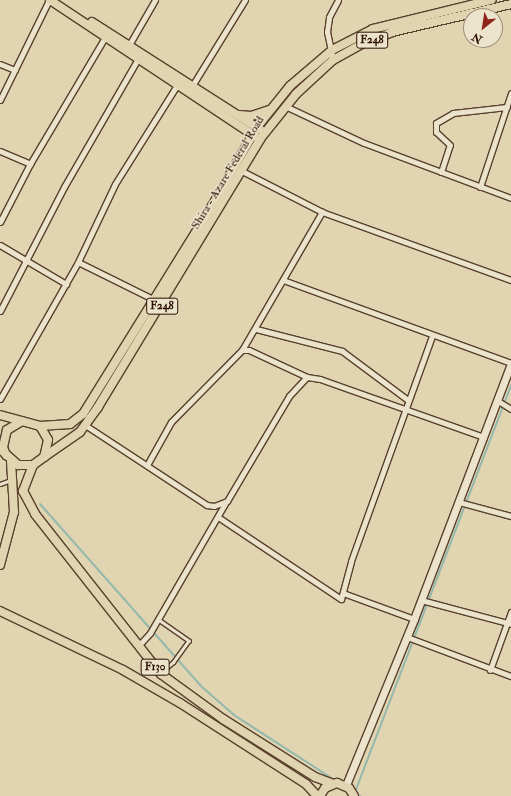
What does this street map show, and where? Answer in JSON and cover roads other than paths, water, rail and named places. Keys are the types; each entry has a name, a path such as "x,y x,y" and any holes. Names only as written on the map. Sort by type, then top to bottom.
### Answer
{"main road":[{"path":"49,0 177,85 262,136"},
{"path":"58,0 192,86 235,119 244,138 243,152"},
{"name":"Shira - Azare Federal Road","path":"40,426 60,427 77,421 212,206 254,131 269,110 290,86 332,50 389,23 479,1 491,0"},
{"name":"Shira - Azare Federal Road","path":"44,457 85,425 138,345 262,136 285,106 334,60 392,32 511,4"},
{"path":"235,119 269,110"},
{"path":"128,342 138,345"},
{"path":"0,415 40,426 48,440 44,457"},
{"path":"0,565 14,512 14,479 3,447 5,434 14,424 22,422"},
{"path":"6,455 18,465 33,466"},
{"name":"F130","path":"44,457 33,466 23,491 34,514 161,674 224,719 315,777 333,784 346,785"},
{"name":"F130","path":"0,611 123,670 180,703 306,784 317,796"},
{"path":"320,796 326,788 333,784"},
{"path":"346,785 354,796"}],"street":[{"path":"0,100 49,0"},
{"path":"129,45 155,0"},
{"path":"192,86 245,0"},
{"path":"334,60 326,32 329,17 338,0"},
{"path":"0,222 30,164 105,37"},
{"path":"0,311 64,187 138,59"},
{"path":"0,64 15,70"},
{"path":"0,399 78,262 115,184 177,85"},
{"path":"480,187 511,93"},
{"path":"285,106 364,143 511,198"},
{"path":"441,172 450,145 436,132 436,123 453,113 507,107"},
{"path":"0,151 30,164"},
{"path":"242,171 322,212 511,280"},
{"path":"146,465 172,422 242,350 322,212"},
{"path":"0,245 66,284"},
{"path":"78,262 153,299"},
{"path":"283,280 432,336 511,363 500,402 484,437 464,503 426,601 414,619 411,639 346,785"},
{"path":"256,328 342,351 408,400"},
{"path":"218,517 336,598 341,599 351,561 404,410 432,336"},
{"path":"242,350 249,350 307,377 320,379 404,410 484,437"},
{"path":"138,646 150,633 289,396 307,377"},
{"path":"500,402 509,409"},
{"path":"85,425 207,505 214,506 227,501"},
{"path":"464,503 511,516"},
{"path":"343,593 414,619"},
{"path":"426,601 509,624"},
{"path":"490,670 509,624 511,612"},
{"path":"411,639 490,670 511,676"}],"lane":[{"path":"0,484 14,479"},
{"path":"157,619 189,641 174,662 161,674"}],"waterway":[{"path":"355,792 511,385"},
{"path":"40,504 202,687 234,715 336,781"},
{"path":"355,793 360,796"}]}
